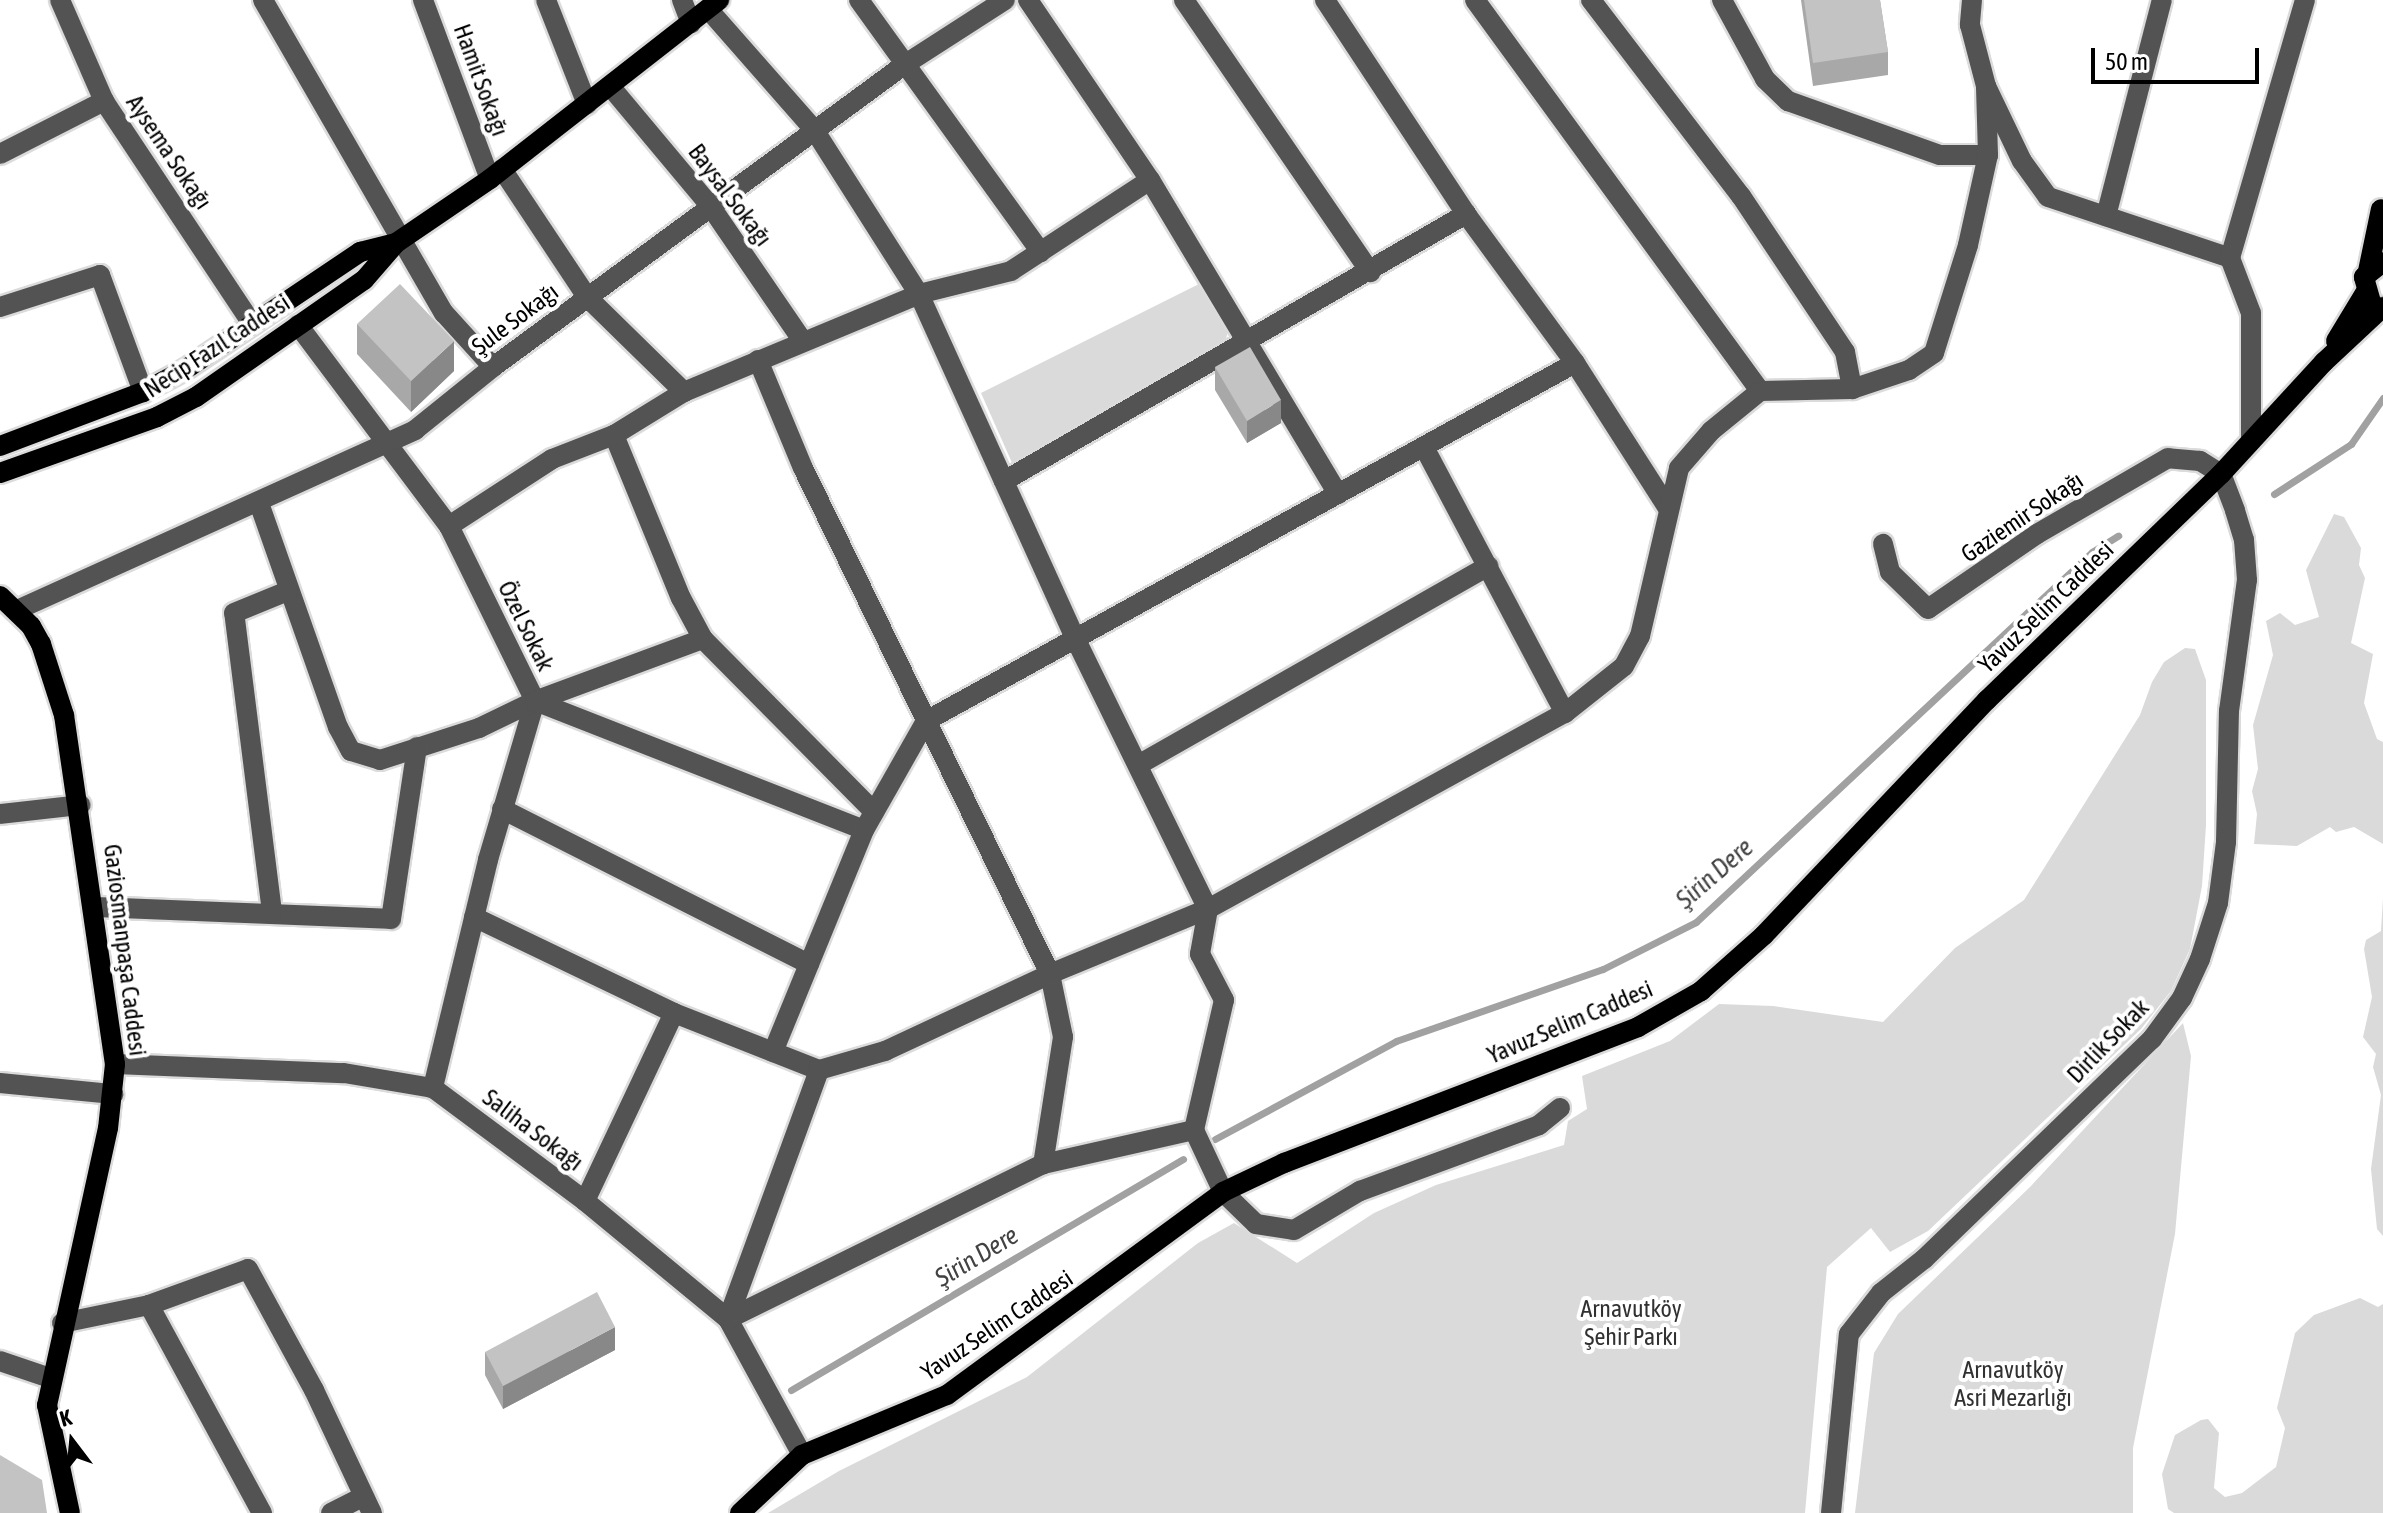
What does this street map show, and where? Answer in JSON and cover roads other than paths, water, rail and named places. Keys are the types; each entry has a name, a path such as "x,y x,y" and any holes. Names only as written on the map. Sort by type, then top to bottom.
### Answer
{"main road":[{"name":"Necip Fazıl Caddesi","path":"0,473 157,417 298,325 376,270 398,242 496,174 714,5"},
{"path":"2324,362 2365,293 2375,266 2382,208"},
{"name":"Necip Fazıl Caddesi","path":"0,446 143,392 360,252 398,242"},
{"path":"2324,362 2383,307 2365,293"},
{"name":"Yavuz Selim Caddesi","path":"740,1513 802,1455 947,1395 1223,1192 1284,1163 1638,1027 1701,991 1764,935 1987,700 2221,474 2324,362"},
{"name":"Gaziosmanpaşa Caddesi","path":"0,596 17,610 41,644 64,715 80,805 115,1064 113,1094 50,1378 47,1417 70,1513"}],"street":[{"name":"Aysema Sokağı","path":"60,0 104,101 252,324"},
{"path":"263,0 398,242 444,313 493,367"},
{"name":"Hamit Sokağı","path":"423,0 496,174 587,297 684,392"},
{"path":"546,0 587,104"},
{"path":"682,0 691,23"},
{"path":"859,0 1041,252"},
{"name":"Şule Sokağı","path":"17,610 415,430 493,367 904,65 1005,0"},
{"path":"1028,0 1150,180 1251,342 1338,494"},
{"path":"1184,0 1370,272"},
{"path":"1325,0 1466,214 1575,363 1667,507"},
{"path":"1475,0 1760,391"},
{"path":"1591,0 1741,196 1845,352 1852,389"},
{"path":"1722,0 1765,79 1788,101 1940,155 1988,155"},
{"path":"1972,0 1970,25 1986,86 2022,161 2048,197 2230,258"},
{"path":"2106,216 2162,0"},
{"path":"2251,441 2251,313 2230,258 2305,0"},
{"path":"714,5 815,131 919,294 1075,638 1208,909 1200,954 1224,1000 1194,1130 1223,1192 1256,1224 1294,1230 1360,1191 1539,1125 1560,1108"},
{"name":"Baysal Sokağı","path":"610,86 711,207 802,340"},
{"path":"474,917 674,1013 819,1070 885,1051 1050,974 1208,909 1565,713 1624,666 1640,636 1667,507 1679,468 1711,431 1760,391 1852,389 1909,370 1934,353 1968,245 1988,155 1986,86"},
{"path":"0,154 104,101"},
{"path":"449,526 552,459 614,435 684,392 802,340 919,294 1011,271 1150,180"},
{"path":"1004,481 1251,342 1466,214"},
{"path":"0,307 100,275 143,392"},
{"name":"Özel Sokak","path":"298,325 449,526 535,701 502,809 433,1088"},
{"path":"758,360 803,468 1050,974 1063,1037 1043,1164"},
{"path":"773,1052 869,821 926,721 1575,363"},
{"path":"614,435 681,598 703,639 869,821"},
{"path":"1424,447 1565,713"},
{"name":"Gaziemir Sokağı","path":"1883,544 1890,572 1928,609 2037,534 2168,458 2200,461 2221,474"},
{"name":"Dirlik Sokak","path":"1831,1513 1849,1334 1881,1293 1924,1259 2152,1039 2182,998 2200,959 2218,903 2226,842 2229,711 2247,580 2244,540 2221,474"},
{"path":"259,503 288,591 351,751 380,760 479,728 535,701 703,639"},
{"path":"1138,765 1489,566"},
{"path":"272,912 234,613 288,591"},
{"path":"535,701 869,821"},
{"path":"93,907 391,919 417,747"},
{"path":"0,814 80,805"},
{"path":"502,809 809,964"},
{"path":"585,1201 674,1013"},
{"name":"Saliha Sokağı","path":"115,1064 344,1073 433,1088 585,1201 728,1319 802,1455"},
{"path":"728,1319 819,1070"},
{"path":"0,1083 113,1094"},
{"path":"728,1319 1043,1164 1194,1130"},
{"path":"62,1323 149,1305 248,1269 314,1390 368,1505 331,1513"},
{"path":"149,1305 262,1513"},
{"path":"0,1361 50,1378"}],"waterway":[{"name":"Şirin Dere","path":"2274,494 2351,444 2383,398"},
{"name":"Şirin Dere","path":"1215,1139 1396,1041 1603,969 1696,922 2092,552 2118,536"},
{"name":"Şirin Dere","path":"791,1390 1183,1159"}],"park label":[{"name":"Arnavutköy Şehir Parkı","path":"1631,1323"},
{"name":"Arnavutköy Asri Mezarlığı","path":"2013,1384"}]}
